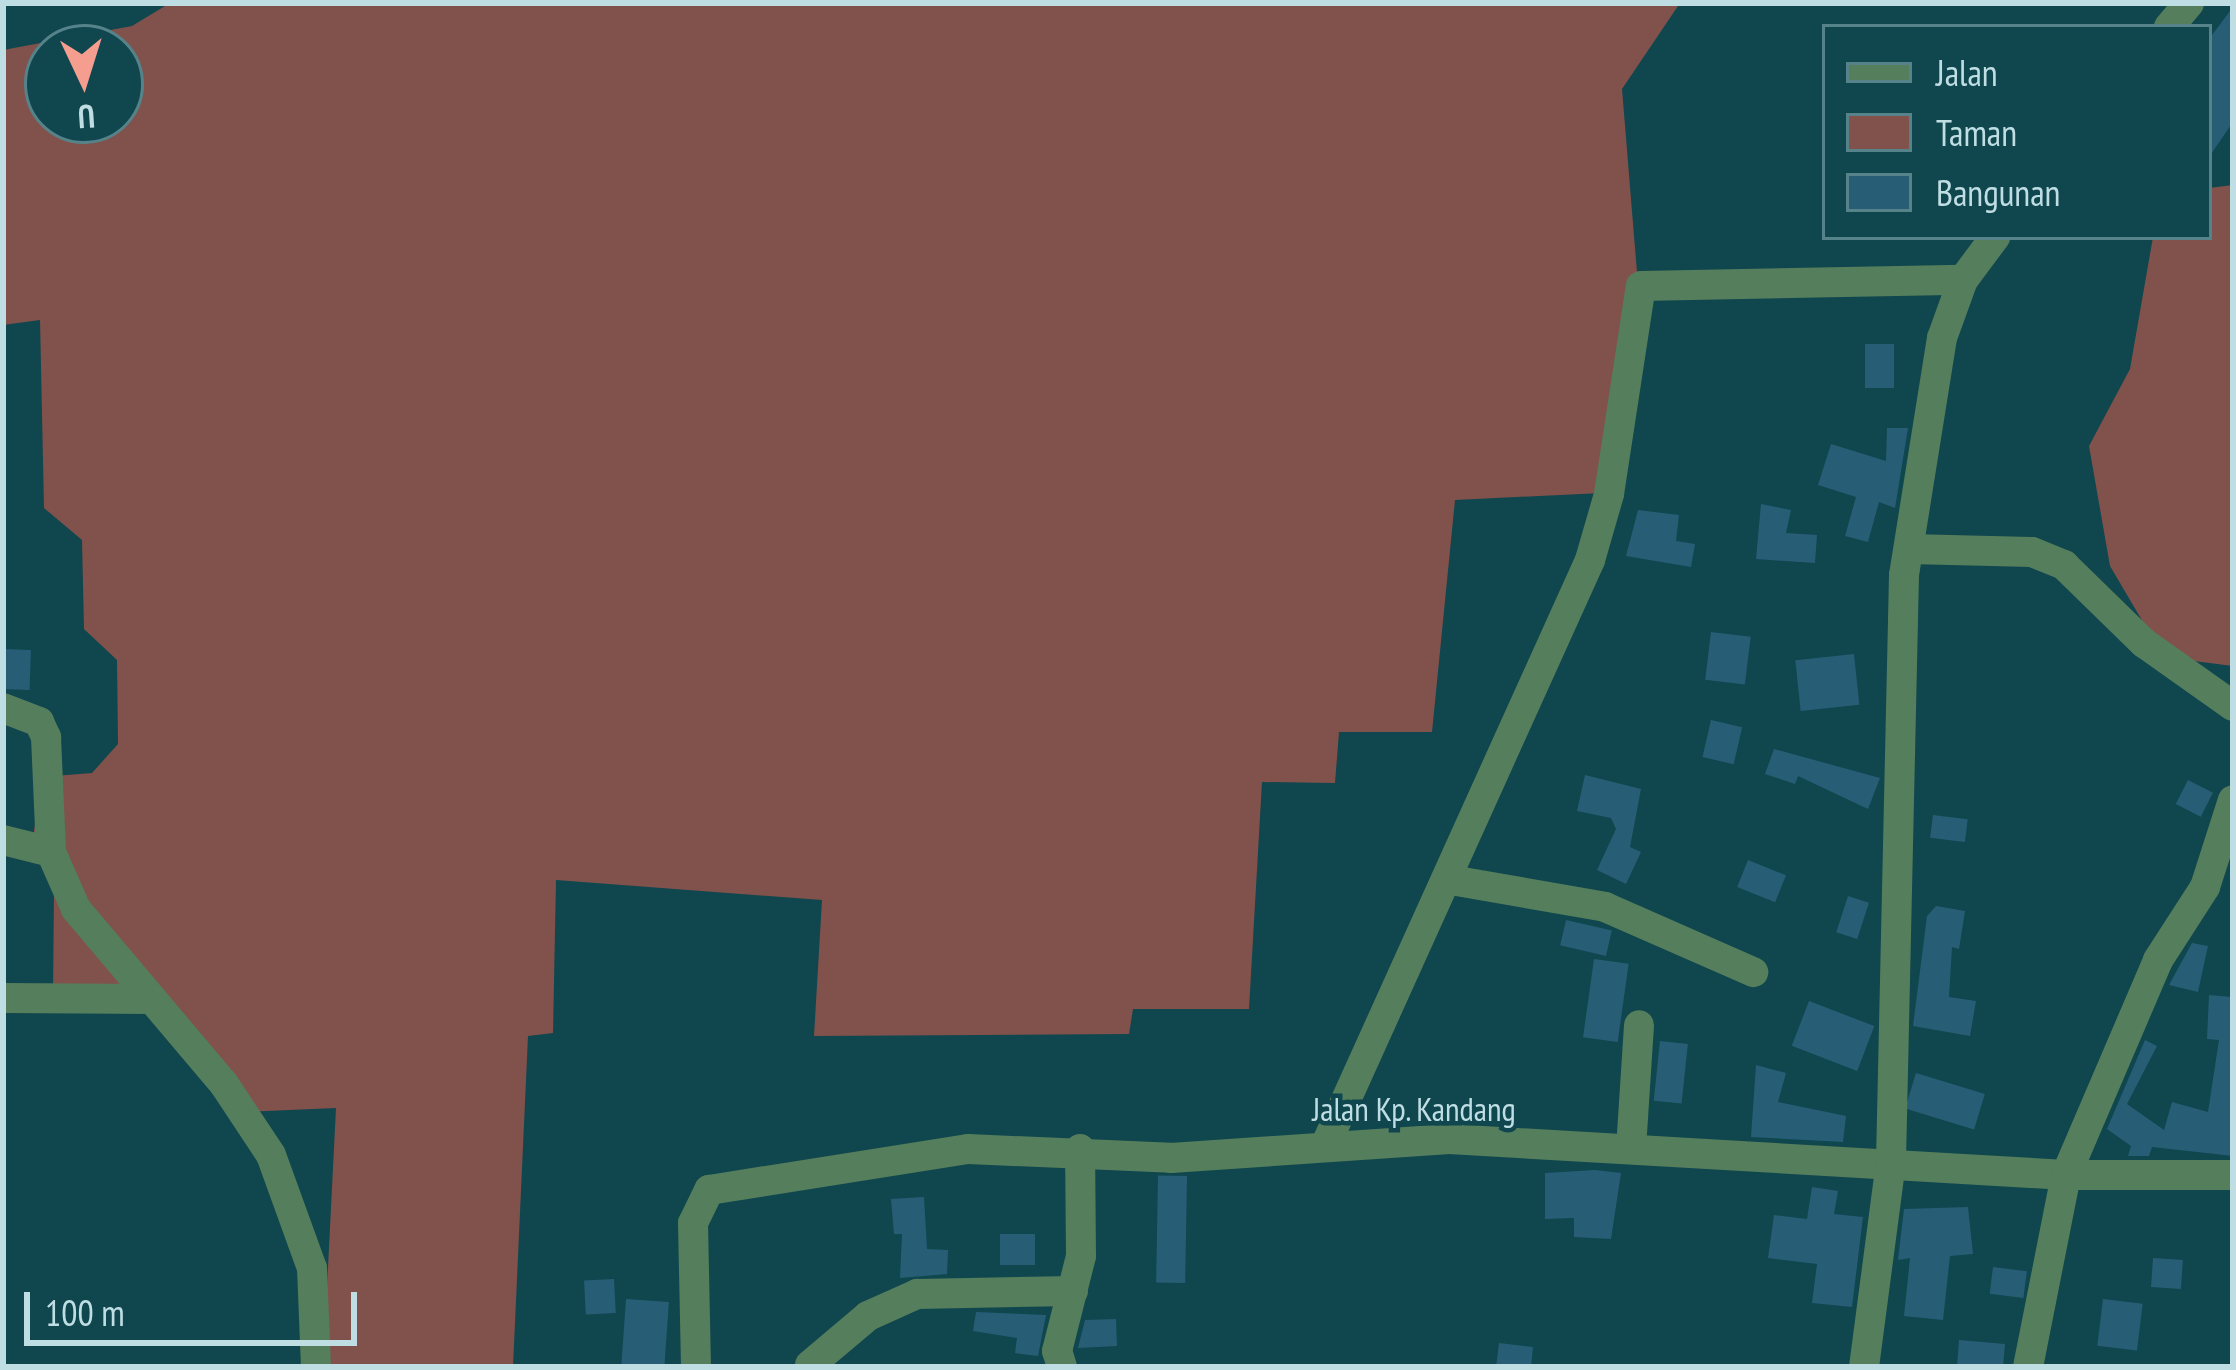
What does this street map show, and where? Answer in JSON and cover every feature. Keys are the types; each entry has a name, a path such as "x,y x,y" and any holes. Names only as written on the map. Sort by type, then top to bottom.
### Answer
{"street":[{"path":"1864,1367 1891,1161 1899,666 1909,549 1942,338 1963,280 1993,240"},
{"path":"1328,1142 1451,880 1600,531 1641,286 1963,280"},
{"path":"1909,549 2032,552 2064,565 2144,643 2233,706"},
{"path":"3,708 39,722 46,737 51,852 76,909 224,1084 287,1191 312,1268 316,1367"},
{"path":"2028,1367 2066,1175 2158,960 2205,887 2233,800"},
{"path":"3,840 51,852"},
{"path":"1451,880 1605,907 1753,972"},
{"path":"3,998 152,998"},
{"path":"1631,1149 1639,1025"},
{"name":"Jalan Kp. Kandang","path":"695,1367 693,1223 709,1190 968,1149 1080,1149 1187,1157 1328,1142 1449,1139 1891,1161 2066,1175 2233,1175"},
{"path":"1063,1367 1058,1351 1082,1234 1080,1149"},
{"path":"810,1365 868,1316 917,1294 1073,1291"}],"green space":[{"path":"170,3 1680,3 1622,89 1640,309 1602,493 1455,500 1432,732 1339,732 1335,783 1262,782 1249,1009 1133,1009 1129,1034 814,1036 822,900 556,880 553,1033 528,1036 513,1367 323,1367 336,1108 245,1112 148,1008 53,995 54,890 32,844 42,777 92,773 118,744 117,660 84,629 82,540 44,508 40,320 3,325 3,50 24,46 24,144 144,144 144,24 135,24"},
{"path":"2233,185 2233,666 2186,660 2153,639 2110,566 2089,446 2130,369 2152,240 2212,240 2212,188"}],"building":[{"path":"2233,7 2233,122 2212,153 2212,35"},
{"path":"1865,344 1894,344 1894,388 1865,388"},
{"path":"1887,428 1908,428 1895,508 1879,502 1868,542 1845,536 1856,497 1818,485 1831,444 1886,461"},
{"path":"1761,504 1791,510 1786,533 1817,535 1815,563 1756,559"},
{"path":"1638,510 1679,515 1676,541 1695,544 1691,567 1626,556"},
{"path":"1711,632 1751,637 1745,685 1705,680"},
{"path":"3,649 31,650 30,690 3,689"},
{"path":"1854,654 1859,705 1801,711 1795,660"},
{"path":"1711,720 1742,727 1734,764 1702,757"},
{"path":"1774,749 1880,778 1868,809 1798,776 1795,784 1765,774"},
{"path":"1585,775 1641,789 1630,847 1641,852 1626,884 1597,870 1616,829 1611,818 1577,811"},
{"path":"2188,780 2213,793 2201,817 2176,804"},
{"path":"1933,815 1968,819 1965,842 1930,838"},
{"path":"1748,860 1786,875 1775,902 1737,887"},
{"path":"1848,896 1869,903 1857,939 1836,932"},
{"path":"1936,906 1965,911 1959,949 1952,947 1949,997 1976,1001 1970,1036 1913,1026 1927,916"},
{"path":"1566,920 1612,931 1606,956 1560,945"},
{"path":"2192,943 2208,946 2198,992 2169,985"},
{"path":"1594,959 1629,964 1618,1042 1583,1037"},
{"path":"2209,995 2232,997 2233,1156 2152,1147 2149,1156 2128,1156 2131,1146 2107,1129 2145,1040 2157,1046 2127,1104 2164,1130 2172,1102 2208,1112 2219,1040 2207,1039"},
{"path":"1809,1001 1874,1026 1857,1071 1792,1046"},
{"path":"1660,1041 1688,1044 1682,1104 1654,1101"},
{"path":"1756,1065 1786,1073 1778,1102 1846,1116 1843,1142 1751,1137"},
{"path":"1916,1073 1985,1094 1974,1129 1905,1108"},
{"path":"1545,1173 1621,1173 1611,1239 1574,1237 1574,1218 1545,1219"},
{"path":"1158,1175 1187,1176 1185,1283 1156,1282"},
{"path":"1812,1187 1838,1191 1834,1214 1863,1217 1852,1307 1812,1303 1817,1264 1768,1258 1774,1215 1807,1219"},
{"path":"924,1197 927,1249 948,1250 947,1274 900,1278 902,1234 894,1234 891,1199"},
{"path":"1968,1207 1973,1254 1950,1256 1943,1320 1904,1316 1910,1258 1898,1260 1904,1209"},
{"path":"1000,1234 1035,1234 1035,1265 1000,1265"},
{"path":"2153,1258 2183,1260 2181,1289 2151,1287"},
{"path":"1993,1267 2027,1271 2023,1298 1990,1294"},
{"path":"614,1279 616,1313 586,1315 584,1281"},
{"path":"626,1299 669,1302 664,1367 621,1367"},
{"path":"2103,1299 2143,1304 2137,1351 2097,1346"},
{"path":"976,1312 1046,1315 1038,1356 1015,1353 1017,1338 973,1331"},
{"path":"1116,1319 1117,1346 1078,1348 1085,1320"},
{"path":"1959,1340 2005,1344 2003,1367 1957,1367"},
{"path":"1499,1343 1533,1347 1531,1367 1496,1367"}]}
